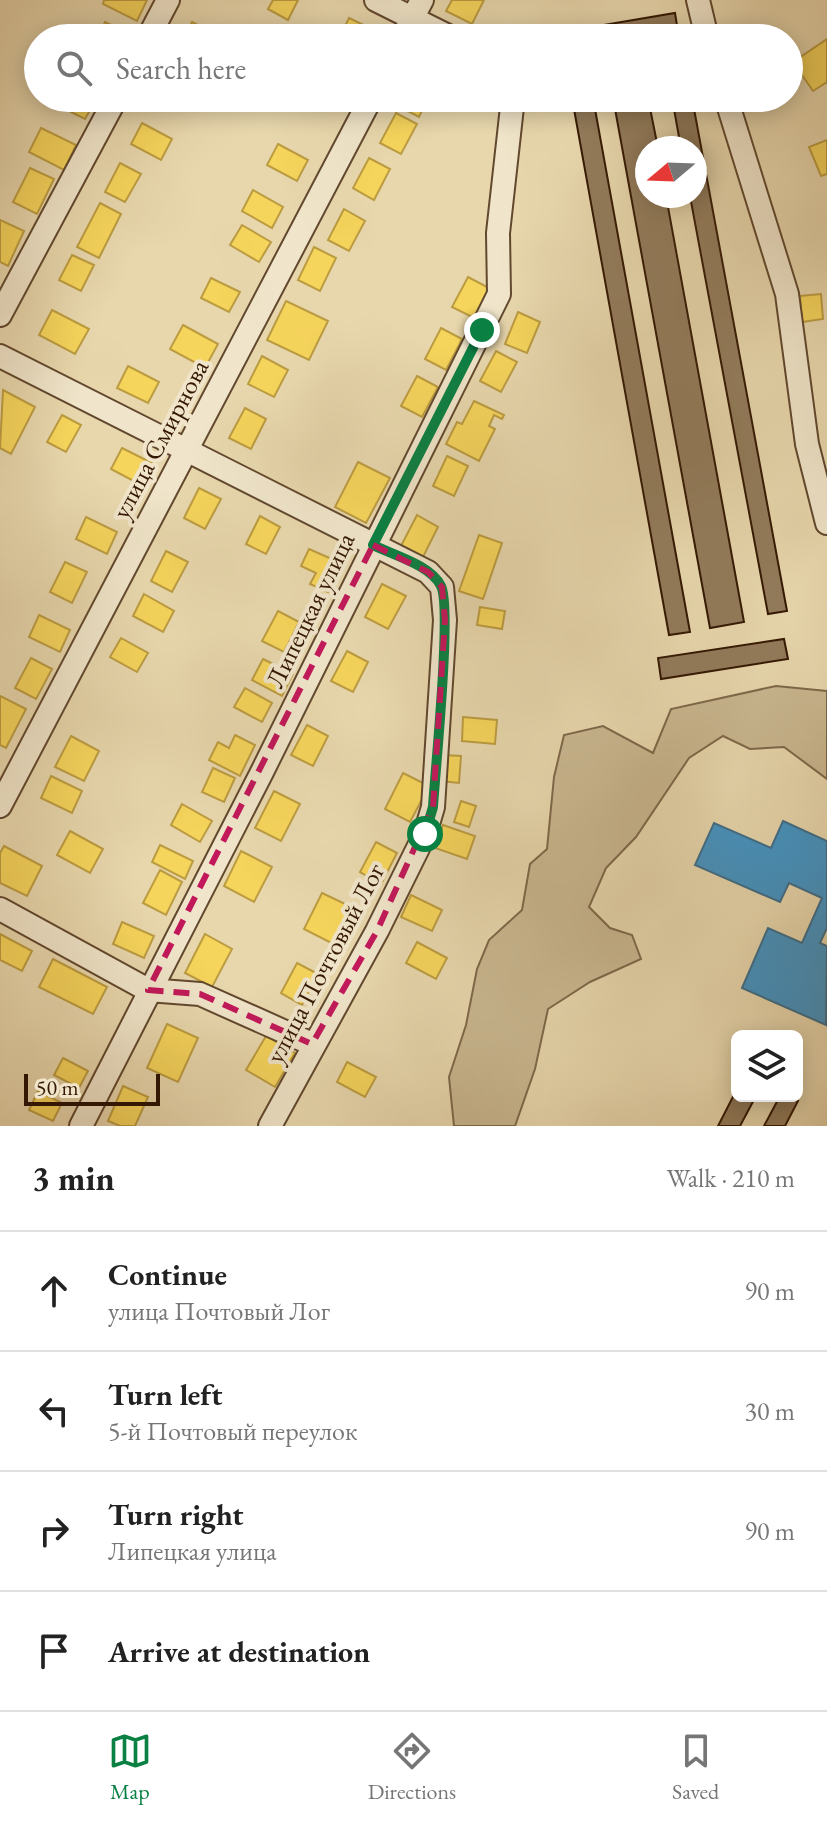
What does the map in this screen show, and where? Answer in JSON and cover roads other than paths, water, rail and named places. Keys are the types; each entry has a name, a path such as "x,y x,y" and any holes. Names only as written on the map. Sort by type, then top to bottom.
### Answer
{"street":[{"path":"155,24 168,0"},
{"path":"376,0 412,19"},
{"path":"698,0 704,24"},
{"path":"0,315 109,112"},
{"name":"улица Смирнова","path":"0,806 364,112"},
{"name":"Липецкая улица","path":"81,1126 262,772 499,294 499,219 511,112"},
{"path":"730,112 787,294 807,444 827,523"},
{"path":"0,356 373,545"},
{"name":"улица Почтовый Лог","path":"270,1126 312,1044 377,931 425,834 433,807 445,620 442,587 428,572 373,545"},
{"path":"0,909 148,990 200,994 312,1044"}]}
